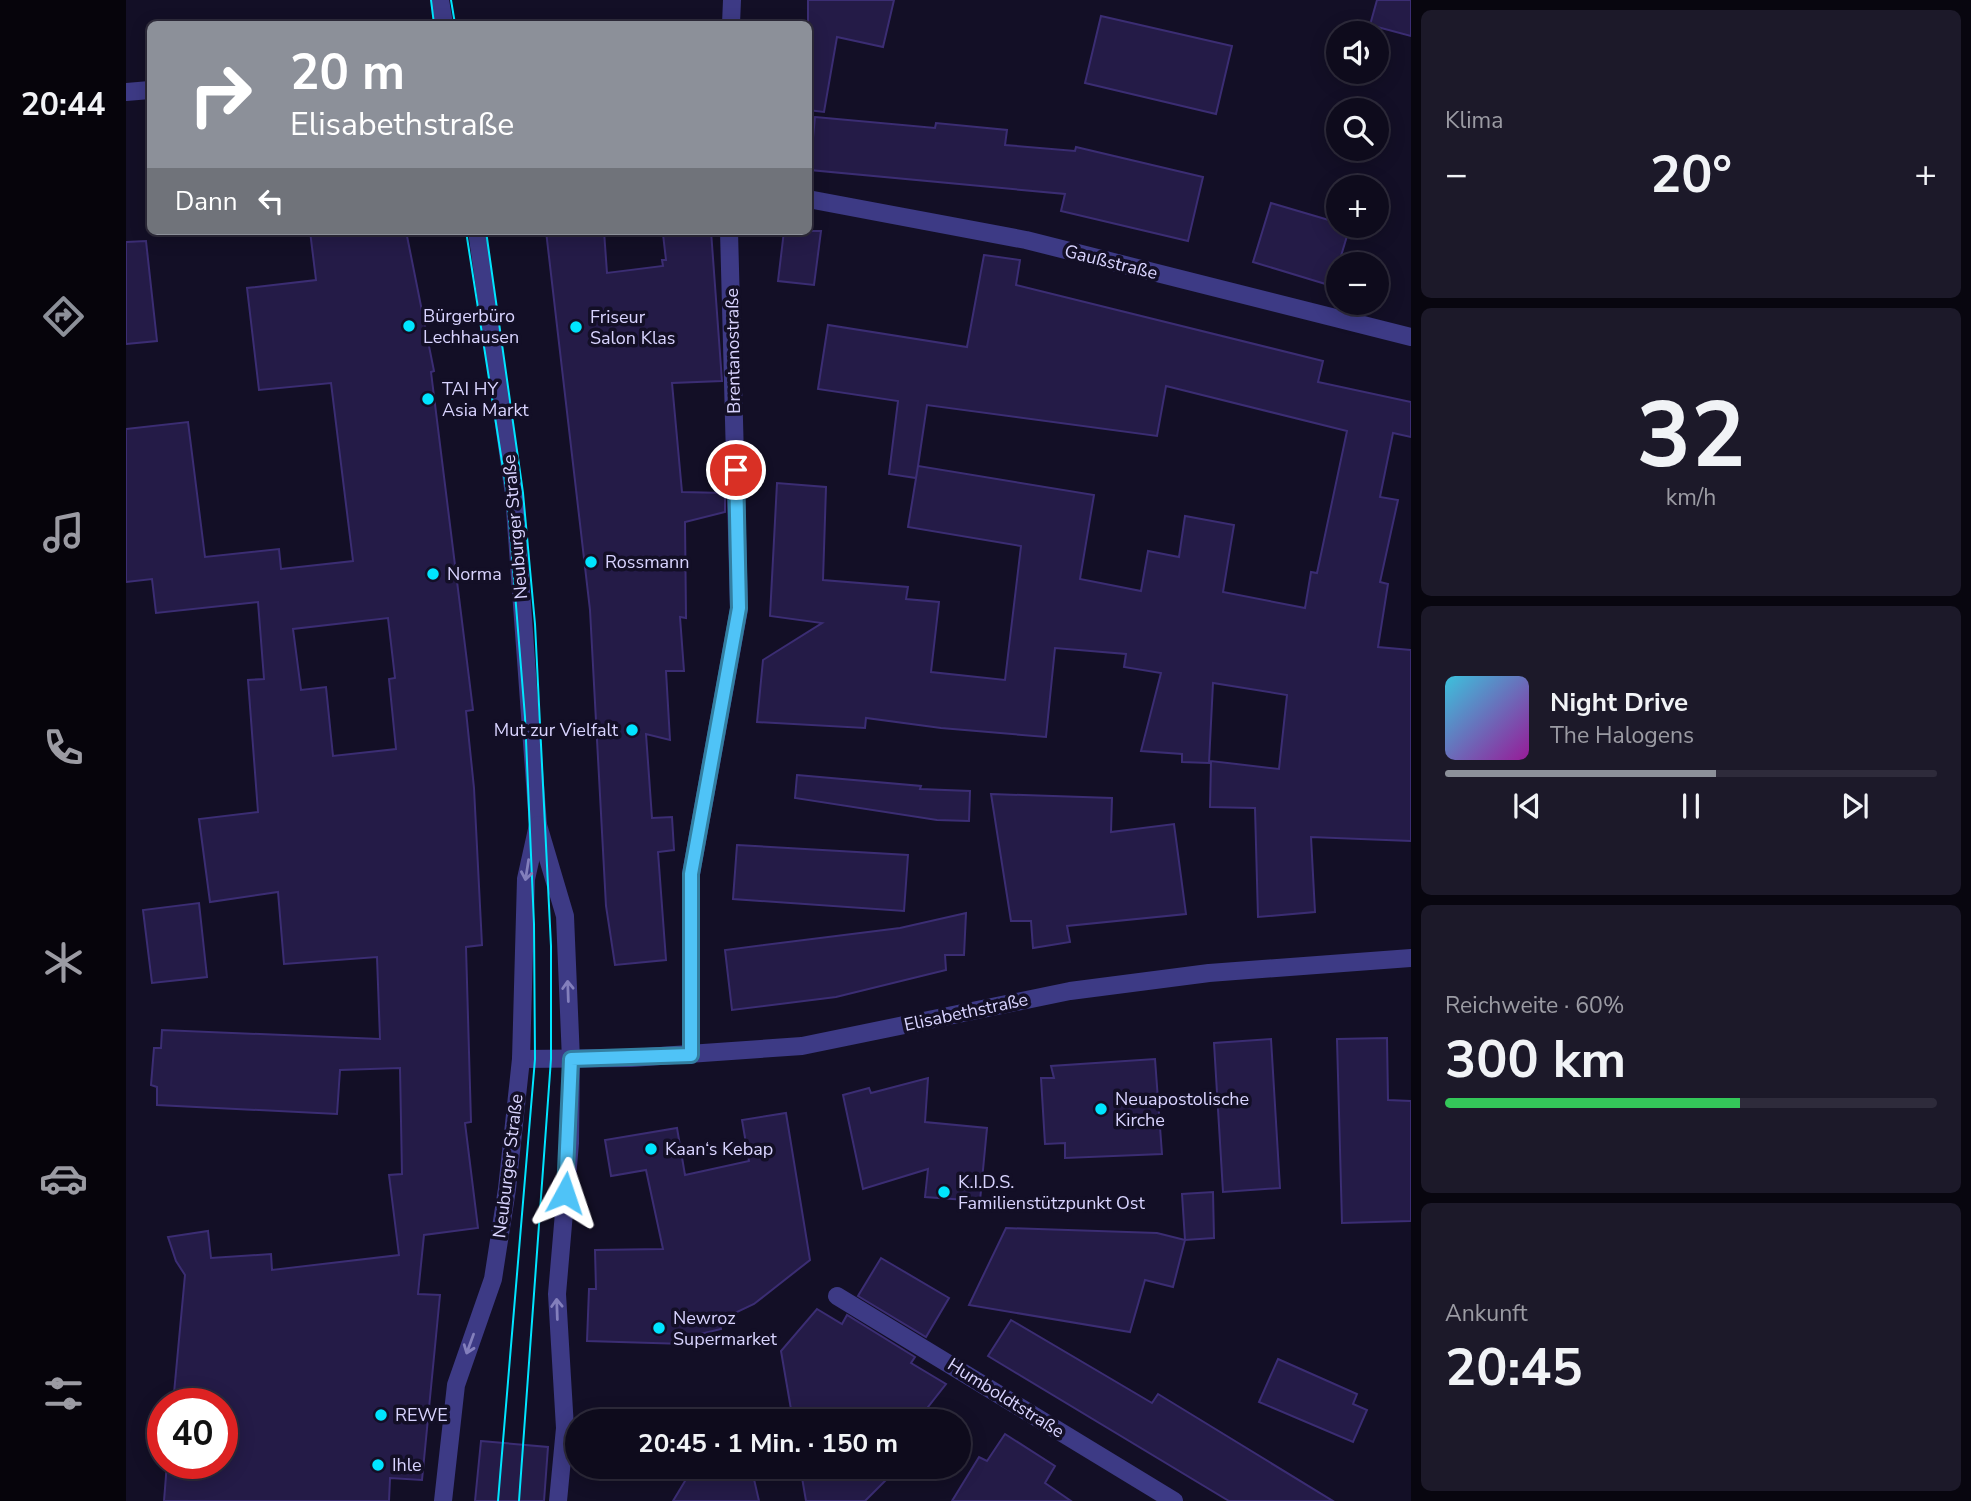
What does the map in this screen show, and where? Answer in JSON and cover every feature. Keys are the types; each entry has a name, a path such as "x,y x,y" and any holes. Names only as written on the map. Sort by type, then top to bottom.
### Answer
{"street":[{"path":"440,0 444,21"},
{"path":"731,21 732,0"},
{"path":"126,92 147,90"},
{"name":"Gaußstraße","path":"812,200 1026,240 1411,337"},
{"name":"Neuburger Straße","path":"478,235 514,495 538,825 565,916 571,1059 570,1143 557,1294 565,1428 558,1501"},
{"name":"Brentanostraße","path":"691,1055 691,874 739,608 729,235"},
{"name":"Neuburger Straße","path":"443,1501 456,1385 493,1279 521,1059 522,918 530,852 538,825"},
{"name":"Elisabethstraße","path":"521,1059 691,1055 802,1046 1070,991 1234,971 1411,958"},
{"name":"Humboldtstraße","path":"837,1296 1174,1501"}],"building":[{"path":"808,0 894,0 883,47 837,37 824,112 812,110 812,21 808,21"},
{"path":"1377,0 1411,0 1411,36 1389,30 1389,21 1371,21"},
{"path":"1101,16 1232,46 1216,114 1085,83"},
{"path":"815,117 935,128 936,123 1007,130 1005,145 1075,151 1076,147 1203,177 1188,241 1061,211 1065,194 812,170"},
{"path":"1271,203 1326,219 1326,238 1346,238 1342,252 1326,252 1326,284 1253,262"},
{"path":"812,231 821,231 814,285 778,281 784,235 812,235"},
{"path":"310,235 407,235 434,371 431,372 473,710 466,711 474,788 482,945 466,947 471,1122 465,1123 478,1228 424,1235 418,1294 440,1295 422,1480 390,1478 389,1501 164,1501 166,1479 238,1479 238,1388 174,1388 185,1275 176,1261 168,1237 208,1231 211,1258 271,1254 272,1270 399,1255 389,1175 402,1174 400,1068 340,1070 337,1114 157,1105 157,1087 151,1085 154,1048 161,1048 162,1030 380,1039 377,957 284,964 278,892 210,902 199,819 258,812 248,680 264,679 258,602 156,613 152,579 126,582 126,429 188,422 205,557 279,549 281,569 353,561 331,383 259,390 247,288 316,280","holes":["388,618 395,678 389,679 396,749 333,756 326,687 301,690 293,629"]},
{"path":"546,235 604,235 607,273 663,266 662,260 666,260 663,235 711,235 722,381 672,383 682,492 725,493 725,512 685,522 686,618 680,617 684,671 666,671 670,740 646,734 652,818 672,817 674,850 658,852 666,960 615,965 606,906 590,610"},
{"path":"146,241 157,341 126,344 126,242"},
{"path":"984,255 1020,260 1016,285 1323,361 1318,382 1411,402 1411,437 1393,433 1380,497 1398,500 1380,582 1388,584 1378,647 1411,650 1411,841 1311,837 1315,912 1258,917 1255,808 1210,807 1211,761 1279,769 1287,695 1213,683 1209,763 1182,762 1182,754 1141,751 1161,673 1124,667 1126,654 1055,648 1046,737 866,718 865,728 757,722 763,660 822,623 770,616 777,483 826,487 823,580 908,587 906,599 939,602 931,672 1005,680 1021,546 908,527 918,466 916,478 889,474 898,401 818,389 828,325 967,347","holes":["1166,386 1347,431 1317,573 1311,572 1305,608 1223,592 1234,525 1185,516 1179,557 1148,551 1141,591 1080,579 1094,495 918,466 927,405 1157,436"]},
{"path":"797,775 921,786 920,789 970,791 969,821 937,820 795,798"},
{"path":"991,794 1112,798 1111,832 1174,824 1186,914 1067,926 1070,942 1033,948 1031,921 1011,921"},
{"path":"737,845 908,855 904,911 733,899"},
{"path":"199,903 207,977 152,983 143,910"},
{"path":"966,913 964,955 945,955 946,970 836,997 732,1010 725,950 900,928"},
{"path":"1387,1038 1388,1100 1411,1101 1411,1221 1342,1223 1337,1039"},
{"path":"1271,1039 1280,1188 1223,1192 1214,1043"},
{"name":"Neuapostolische Kirche","path":"1155,1059 1162,1154 1065,1158 1065,1143 1045,1144 1041,1078 1054,1078 1051,1066"},
{"path":"928,1078 925,1122 987,1128 980,1201 925,1197 928,1169 863,1189 843,1095 869,1088 871,1093"},
{"path":"786,1113 810,1260 754,1304 720,1320 721,1329 684,1338 685,1344 587,1341 589,1289 596,1289 595,1250 663,1249 646,1170 611,1176 605,1140 677,1128 685,1175 749,1161 742,1120"},
{"path":"1213,1192 1214,1238 1185,1240 1182,1194"},
{"path":"1006,1228 1157,1233 1185,1240 1173,1287 1145,1280 1130,1332 969,1305"},
{"path":"881,1258 949,1298 926,1337 858,1296"},
{"path":"817,1309 842,1324 847,1315 915,1357 911,1363 946,1384 926,1409 791,1409 781,1351"},
{"path":"1011,1320 1152,1403 1158,1394 1333,1501 1229,1501 988,1356"},
{"path":"1278,1359 1357,1394 1353,1404 1367,1410 1353,1442 1259,1402"},
{"path":"1005,1434 1055,1466 1045,1483 1071,1501 952,1501 966,1479 971,1479 971,1470 979,1457 987,1461"},
{"path":"481,1441 548,1447 544,1501 475,1501"},
{"path":"686,1479 754,1479 759,1501 673,1501"},
{"path":"802,1479 887,1479 865,1501 806,1501"}],"tram line":[{"path":"431,0 434,21"},
{"path":"451,0 454,21"},
{"path":"467,235 507,494 525,717 534,924 535,1059 498,1501"},
{"path":"487,235 523,493 535,624 551,946 551,1059 519,1501"}],"place":[{"name":"Bürgerbüro Lechhausen","path":"409,326"},
{"name":"Friseur Salon Klas","path":"576,327"},
{"name":"TAI HY Asia Markt","path":"428,399"},
{"name":"Rossmann","path":"591,562"},
{"name":"Norma","path":"433,574"},
{"name":"Mut zur Vielfalt","path":"632,730"},
{"name":"Neuapostolische Kirche","path":"1101,1109"},
{"name":"Kaan‘s Kebap","path":"651,1149"},
{"name":"K.I.D.S. Familienstützpunkt Ost","path":"944,1192"},
{"name":"Newroz Supermarket","path":"659,1328"},
{"name":"REWE","path":"381,1415"},
{"name":"Ihle","path":"378,1465"}],"route":[{"path":"565,1193 570,1143 571,1059 691,1055 691,874 739,608 736,470"}]}
